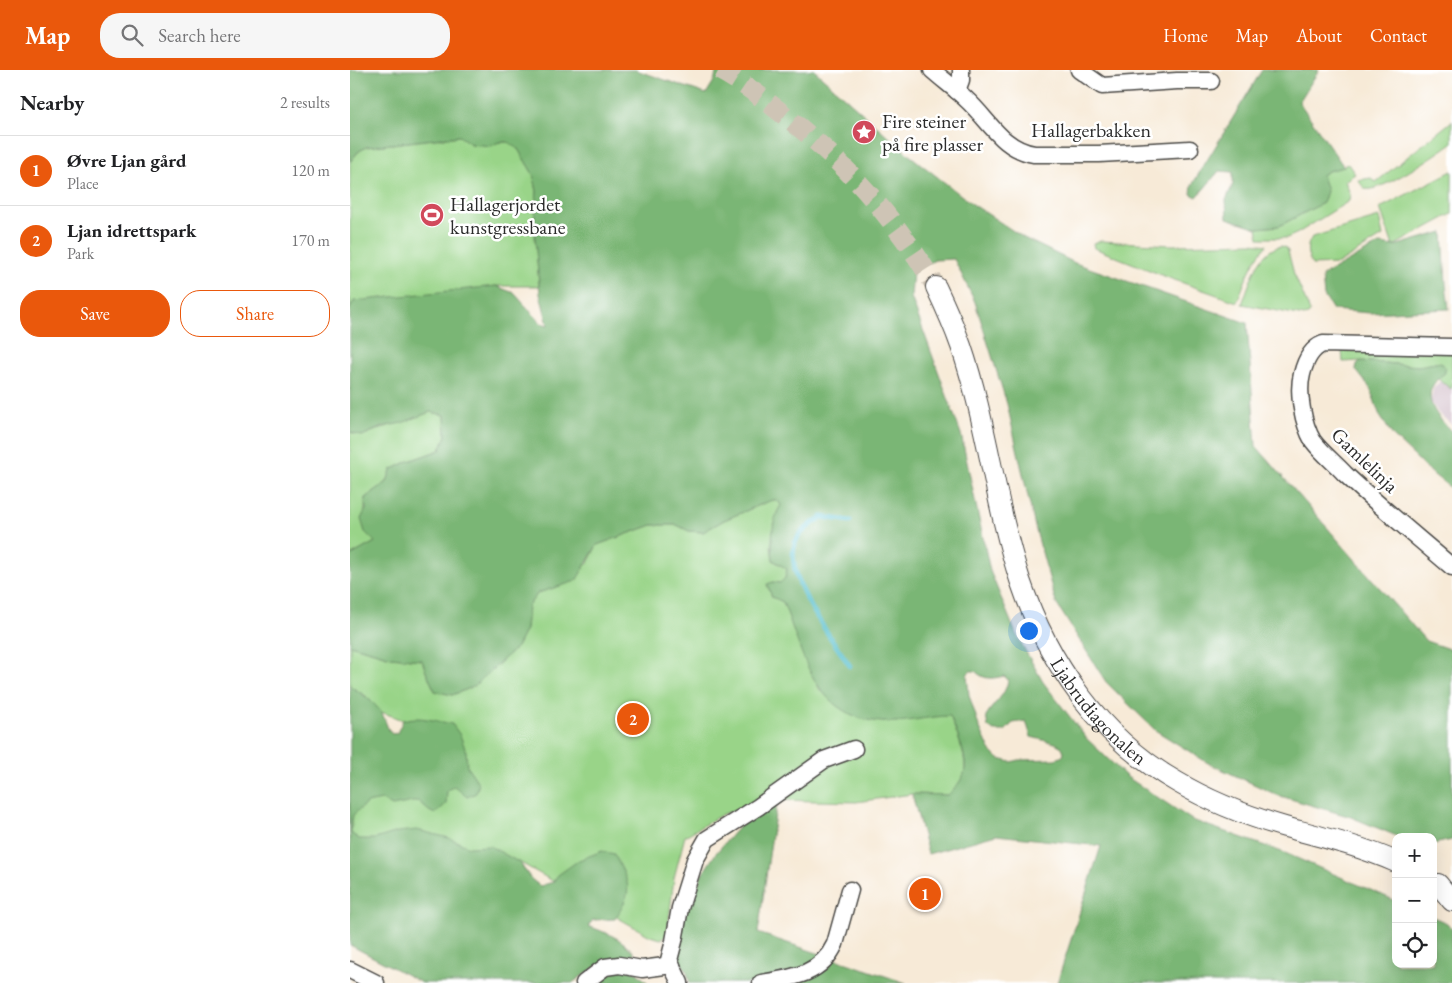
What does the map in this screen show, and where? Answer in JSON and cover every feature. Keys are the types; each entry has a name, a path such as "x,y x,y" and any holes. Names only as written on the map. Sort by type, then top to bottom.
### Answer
{"main road":[{"name":"Ljabrudiagonalen","path":"936,287 966,362 984,429 1001,508 1020,579 1032,613 1044,639 1066,677 1086,704 1116,736 1151,765 1205,797 1234,810 1352,846 1392,861"},
{"path":"1441,885 1452,901"}],"street":[{"name":"Hallagerbakken","path":"932,70 968,100 1003,139 1024,152 1034,154 1099,154 1190,149"},
{"path":"958,91 961,70"},
{"path":"1079,70 1102,86 1177,81 1211,81"},
{"name":"Gamlelinja","path":"1452,346 1323,344 1316,347 1305,362 1301,378 1300,396 1309,433 1321,450 1388,512 1452,567"},
{"path":"680,983 670,962 680,908 695,860 702,846 714,834 758,807 824,760 854,749"},
{"path":"761,983 800,976 822,964 835,944 850,890"},
{"path":"584,983 605,966 619,965 642,969 670,962"},
{"path":"350,970 376,983"}],"shaded area":[{"path":"1440,381 1452,388 1452,425 1438,413 1431,401 1433,389"}],"green space":[{"path":"350,70 636,70 706,94 714,81 717,70 814,70 908,154 971,203 1024,238 1075,263 1247,323 1256,446 1426,641 1452,650 1452,840 1437,843 1437,833 1392,834 1351,817 1277,795 1208,763 1155,730 1106,682 1056,603 1035,527 1007,404 975,302 954,259 935,260 913,271 911,297 961,434 990,571 1016,634 1043,682 1087,739 1127,777 1192,820 1285,853 1392,899 1392,968 1437,968 1437,919 1447,923 1452,929 1452,983 1057,983 1101,846 996,835 928,854 912,794 948,795 963,776 965,769 964,756 950,716 881,722 858,717 840,708 826,695 814,680 805,662 783,602 772,597 767,584 773,582 780,583 785,578 787,569 773,560 772,539 775,518 781,505 777,500 772,500 724,520 703,532 689,531 677,525 652,525 597,545 576,581 538,593 528,606 526,629 517,647 473,687 452,695 435,691 422,660 391,657 350,645 350,556 375,542 365,532 361,519 366,509 365,498 387,482 391,470 409,461 440,450 446,436 445,415 430,412 402,423 382,427 362,436 350,432 350,309 354,301 496,286 514,293 541,323 548,325 540,294 534,226 537,191 533,174 518,149 508,142 499,142 491,146 471,144 459,136 366,147 358,152 350,162","holes":["970,671 975,671 978,674 992,678 1004,676 1008,680 1005,691 986,716 988,727 994,731 1005,731 1013,723 1026,721 1031,737 1055,743 1062,747 1063,756 1055,759 1011,762 999,759 990,750 979,726 969,695 967,675"]},
{"path":"1262,70 1319,70 1299,102 1344,167 1328,171 1322,175 1327,191 1323,203 1279,226 1257,228 1227,218 1226,200 1233,184 1233,172 1219,171 1197,197 1191,194 1192,185"},
{"path":"1452,121 1452,143 1423,163 1396,179 1373,189 1366,189 1358,180 1371,178 1376,182"},
{"name":"Hallagerjordet kunstgressbane","path":"460,136 471,144 508,142 518,149 533,174 537,191 534,226 539,286 496,286 350,309 350,162 358,152 366,147"},
{"path":"1348,164 1355,174 1345,181 1350,194 1349,201 1287,238 1259,238 1257,228 1279,226 1323,203 1327,191 1321,175"},
{"path":"1452,171 1452,214 1393,246 1380,208"},
{"path":"1379,217 1383,236 1338,264 1312,265 1309,258 1308,244 1312,237"},
{"path":"1443,232 1449,309 1370,313 1333,310 1324,296 1322,276 1379,244 1394,246"},
{"path":"1101,241 1172,245 1252,243 1267,245 1253,264 1237,302 1169,278 1094,248 1093,243"},
{"path":"1281,246 1285,247 1288,251 1294,274 1310,311 1308,315 1304,316 1242,304 1260,261 1273,249"},
{"path":"1342,351 1452,351 1452,388 1437,378 1435,362 1426,366 1418,366 1361,361 1343,362"},
{"path":"1361,361 1418,366 1441,362 1445,367 1445,373 1437,380 1430,395 1434,410 1452,432 1452,489 1434,475 1393,436 1380,416 1370,388 1356,370 1357,364"},
{"path":"430,412 445,415 446,436 440,450 409,461 391,470 387,482 365,498 365,532 375,542 350,556 350,432 362,436"},
{"path":"772,500 777,500 781,505 771,546 773,560 787,569 785,578 780,583 773,582 767,585 772,596 783,602 807,664 820,690 883,722 950,715 962,749 965,769 961,780 948,795 912,794 856,802 777,800 723,814 685,836 674,878 667,936 661,939 650,936 519,862 450,847 358,840 350,835 350,785 417,734 403,720 381,712 366,696 350,686 350,645 391,657 422,660 435,691 452,695 473,687 517,647 526,629 528,606 538,593 552,588 588,563 597,545 652,525 677,525 689,531 703,532 724,520"},
{"path":"350,686 367,697 378,708 392,734 397,733 403,720 415,718 452,724 460,735 466,751 467,766 479,784 476,793 467,797 454,786 447,791 446,804 435,814 418,801 392,806 382,800 367,803 353,815 351,833 359,839 375,839 398,832 417,830 449,838 469,847 490,846 520,863 531,879 540,886 553,882 558,875 579,860 602,851 614,854 624,873 628,886 625,900 615,919 593,920 588,926 619,940 635,954 598,965 572,983 422,983 350,945"},
{"path":"777,800 758,933 906,983 690,983 686,969 673,955 677,924 691,904 701,876 716,853 749,815"},
{"path":"614,969 635,971 648,983 600,983 599,977"}],"waterway":[{"path":"850,521 822,517 800,534 793,551 800,585 820,621 850,666"}],"tunnel":[{"path":"719,70 750,89 779,111 803,130 846,170 903,236 936,287"}],"place":[{"name":"Fire steiner på fire plasser","path":"864,132"},
{"name":"Hallagerjordet kunstgressbane","path":"432,215"},
{"name":"Ljan idrettspark","path":"633,719"},
{"name":"Øvre Ljan gård","path":"925,894"}]}
